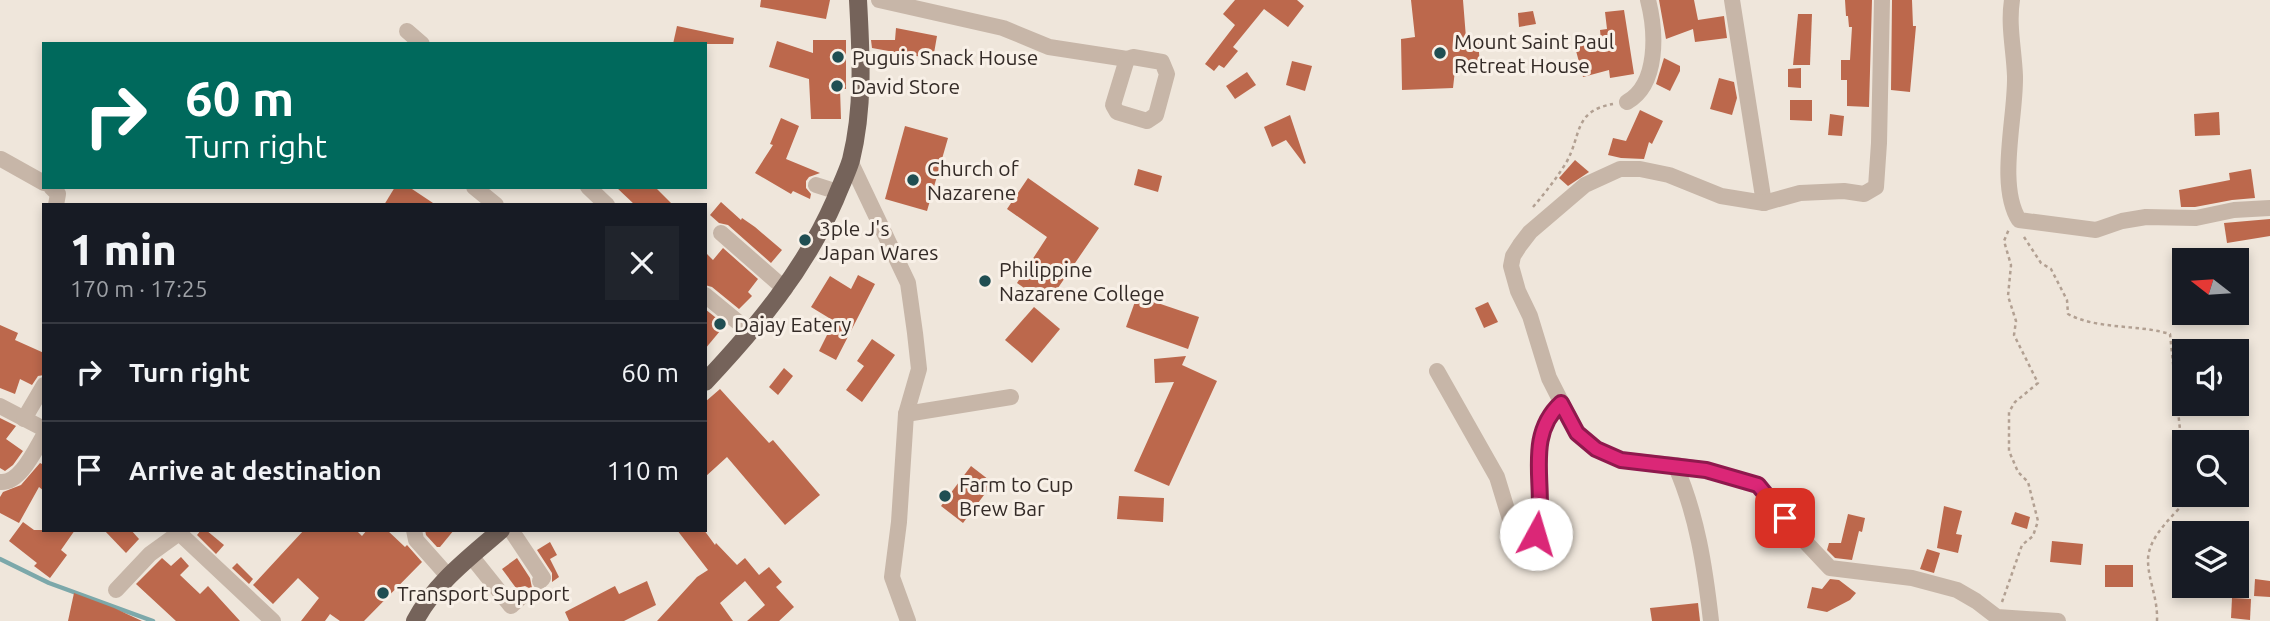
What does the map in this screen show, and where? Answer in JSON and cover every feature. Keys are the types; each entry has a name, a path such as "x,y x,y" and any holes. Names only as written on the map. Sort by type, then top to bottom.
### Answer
{"main road":[{"path":"707,378 785,289 816,240 838,192 850,161 861,76 858,0"},
{"path":"415,621 427,599 448,576 499,532"}],"street":[{"path":"879,0 1003,28 1049,47 1127,59"},
{"path":"1627,102 1637,96 1650,66 1654,40 1648,0"},
{"path":"1732,0 1764,204"},
{"path":"1882,0 1876,187 1864,194 1844,191 1800,193 1764,204 1721,196 1669,175 1640,169 1620,169 1585,185 1530,232 1513,256 1511,266 1518,291 1530,316 1549,378 1561,403 1577,433 1596,449 1621,460 1706,470 1758,485 1830,568 1912,578 1956,590 1997,617 2058,621"},
{"path":"2012,0 2011,46 2015,76 2008,190 2012,209 2019,220 2096,230 2122,221 2146,217 2196,218 2234,210 2270,208"},
{"path":"407,31 420,42"},
{"path":"1,159 42,182"},
{"path":"850,161 908,283 919,369 906,415 899,522 892,576 908,621"},
{"path":"816,185 838,192"},
{"path":"476,189 494,203"},
{"path":"590,189 605,203"},
{"path":"721,233 785,289"},
{"path":"707,297 750,332"},
{"path":"1437,371 1497,477 1512,526 1529,540 1536,534 1540,520 1540,436 1550,413 1561,403"},
{"path":"24,419 42,388"},
{"path":"906,415 1011,397"},
{"path":"0,406 42,428"},
{"path":"0,482 5,483 18,473 42,438"},
{"path":"1675,465 1686,491 1705,568 1711,621"},
{"path":"117,590 150,554 177,532"},
{"path":"179,532 273,621"},
{"path":"414,532 416,540 448,576"},
{"path":"513,532 543,578 540,581"},
{"path":"471,556 511,607 523,596"}],"path":[{"path":"1533,207 1568,160 1574,138 1585,116 1600,107 1627,102"},
{"path":"1997,617 2022,545 2033,536 2038,521 2028,482 2018,472 2009,451 2009,412 2015,402 2038,383 2014,335 2016,321 2008,296 2011,265 2004,241 2006,232 2019,220 2024,230 2024,239 2041,263 2051,269 2067,300 2068,314 2082,321 2170,334 2180,430"},
{"path":"2157,621 2158,604 2147,559 2156,535 2181,507"}],"building":[{"path":"761,0 830,0 826,19 760,7"},
{"path":"1235,0 1297,0 1304,6 1288,27 1264,9 1233,47 1238,51 1224,68 1219,65 1214,71 1205,64 1235,25 1223,14"},
{"name":"Mount Saint Paul Retreat House","path":"1411,0 1463,0 1466,38 1478,38 1480,67 1455,70 1453,88 1402,90 1401,39 1415,37"},
{"path":"1659,0 1694,0 1698,20 1724,16 1727,38 1695,42 1693,29 1666,39"},
{"path":"1845,0 1872,0 1869,107 1847,106 1847,80 1841,80 1841,60 1850,60 1852,27 1849,27 1846,16"},
{"path":"1892,0 1912,0 1913,26 1916,26 1910,92 1891,90"},
{"path":"1624,10 1634,74 1610,78 1609,70 1583,77 1575,47 1601,40 1600,30 1607,29 1605,12"},
{"path":"1533,11 1536,24 1519,27 1518,13"},
{"path":"1798,14 1812,14 1810,65 1793,65"},
{"path":"677,26 734,38 733,44 673,42"},
{"path":"896,28 937,36 933,59 872,48 871,40 895,40"},
{"path":"813,40 846,40 846,89 840,89 841,119 811,119 809,79 769,67 777,41 813,53"},
{"path":"1664,58 1680,66 1670,91 1656,84"},
{"path":"1292,61 1312,66 1305,91 1286,85"},
{"path":"1801,68 1801,88 1788,87 1788,69"},
{"path":"1247,72 1256,85 1235,99 1226,86"},
{"path":"1719,78 1734,82 1737,98 1732,115 1710,109"},
{"path":"1790,100 1812,100 1812,121 1790,120"},
{"path":"1640,110 1663,121 1652,144 1649,142 1644,159 1608,155 1613,138 1626,141"},
{"path":"2219,112 2220,135 2195,136 2194,114"},
{"path":"1830,114 1844,116 1842,136 1828,135"},
{"path":"1290,115 1306,163 1304,164 1286,140 1272,147 1264,127"},
{"path":"781,118 799,126 786,159 820,173 806,181 810,199 793,191 791,194 755,173 773,145 770,144"},
{"name":"Church of Nazarene","path":"905,126 948,138 927,211 885,199"},
{"path":"1575,160 1589,172 1568,186 1559,178"},
{"path":"1138,169 1162,176 1158,192 1134,185"},
{"path":"2251,169 2255,198 2181,207 2179,190 2230,180 2229,173"},
{"path":"1028,178 1099,228 1047,304 1017,283 1047,237 1007,209"},
{"path":"394,189 412,189 433,203 385,203"},
{"path":"618,189 657,189 671,203 633,203"},
{"path":"721,202 782,250 771,263 728,225 719,223 710,215"},
{"path":"2270,219 2270,236 2227,243 2224,223"},
{"path":"723,248 758,279 748,292 752,296 739,309 707,286 707,254 713,260"},
{"path":"858,275 875,284 836,360 819,351 834,321 811,307 830,276 851,289"},
{"path":"1137,296 1199,317 1188,349 1126,327"},
{"path":"1488,302 1498,322 1484,328 1475,308"},
{"path":"1034,307 1060,329 1032,363 1005,340"},
{"path":"707,311 725,325 707,347"},
{"path":"0,325 18,333 15,340 42,352 42,375 38,376 32,385 20,379 15,394 0,388"},
{"path":"872,339 895,355 862,402 846,390 864,366 857,361"},
{"path":"1186,356 1182,365 1217,381 1169,486 1134,471 1174,382 1155,383 1154,359"},
{"path":"784,368 793,376 778,395 769,387"},
{"path":"720,389 769,443 773,440 820,495 785,525 727,457 707,475 707,400"},
{"path":"0,418 16,426 6,439 23,451 5,471 0,468"},
{"path":"40,463 42,464 42,489 39,487 19,523 0,513 0,497 3,492 21,485"},
{"path":"971,466 993,483 963,523 941,506"},
{"path":"1119,496 1164,498 1163,522 1117,519"},
{"path":"1944,506 1962,511 1956,534 1962,535 1958,553 1937,548"},
{"path":"2015,512 2030,517 2027,529 2011,524"},
{"path":"1848,514 1865,518 1852,560 1835,558 1827,550 1829,543 1841,543"},
{"path":"23,522 42,532 74,532 61,550 67,555 50,578 34,566 37,563 9,541"},
{"path":"106,532 133,532 139,539 126,553"},
{"path":"199,532 208,532 224,545 216,554 197,535"},
{"path":"302,532 358,532 362,536 365,532 389,532 405,547 407,545 422,562 364,621 340,621 330,614 325,621 301,621 319,598 298,578 273,604 253,585"},
{"path":"425,532 452,532 440,547"},
{"path":"679,532 705,532 737,565 745,558 759,575 769,567 782,582 776,587 794,607 779,621 747,621 765,605 745,581 720,603 733,621 657,621 697,577 708,570"},
{"path":"2052,541 2083,544 2081,565 2050,562"},
{"path":"550,542 557,555 550,559 559,577 552,582 552,573 537,550"},
{"path":"1927,549 1940,553 1934,573 1920,569"},
{"path":"181,557 189,566 180,575 200,594 208,586 240,621 176,621 136,584 162,558 171,566"},
{"path":"517,558 530,578 532,588 541,591 532,598 529,588 516,588 502,569"},
{"path":"237,563 253,579 249,584 232,568"},
{"path":"2105,565 2133,565 2133,587 2105,587"},
{"path":"1830,579 1839,580 1856,593 1850,600 1827,612 1807,608 1812,587 1822,589"},
{"path":"2255,579 2270,581 2270,597 2254,596"},
{"path":"647,581 656,605 624,621 569,621 565,612 615,586 619,594"},
{"path":"74,593 114,608 142,621 68,621"},
{"path":"2232,598 2251,599 2250,620 2231,618"},
{"path":"1698,603 1700,621 1652,621 1650,608"}],"waterway":[{"path":"0,559 49,583 153,621"}],"place":[{"name":"Mount Saint Paul Retreat House","path":"1440,53"},
{"name":"Puguis Snack House","path":"838,57"},
{"name":"David Store","path":"837,86"},
{"name":"Church of Nazarene","path":"913,180"},
{"name":"3ple J's Japan Wares","path":"805,240"},
{"name":"Philippine Nazarene College","path":"985,281"},
{"name":"Dajay Eatery","path":"720,324"},
{"name":"Farm to Cup Brew Bar","path":"945,496"},
{"name":"Transport Support","path":"383,593"}],"route":[{"path":"1536,534 1540,520 1540,436 1550,413 1561,403 1577,433 1596,449 1621,460 1706,470 1758,485 1785,518"}]}
